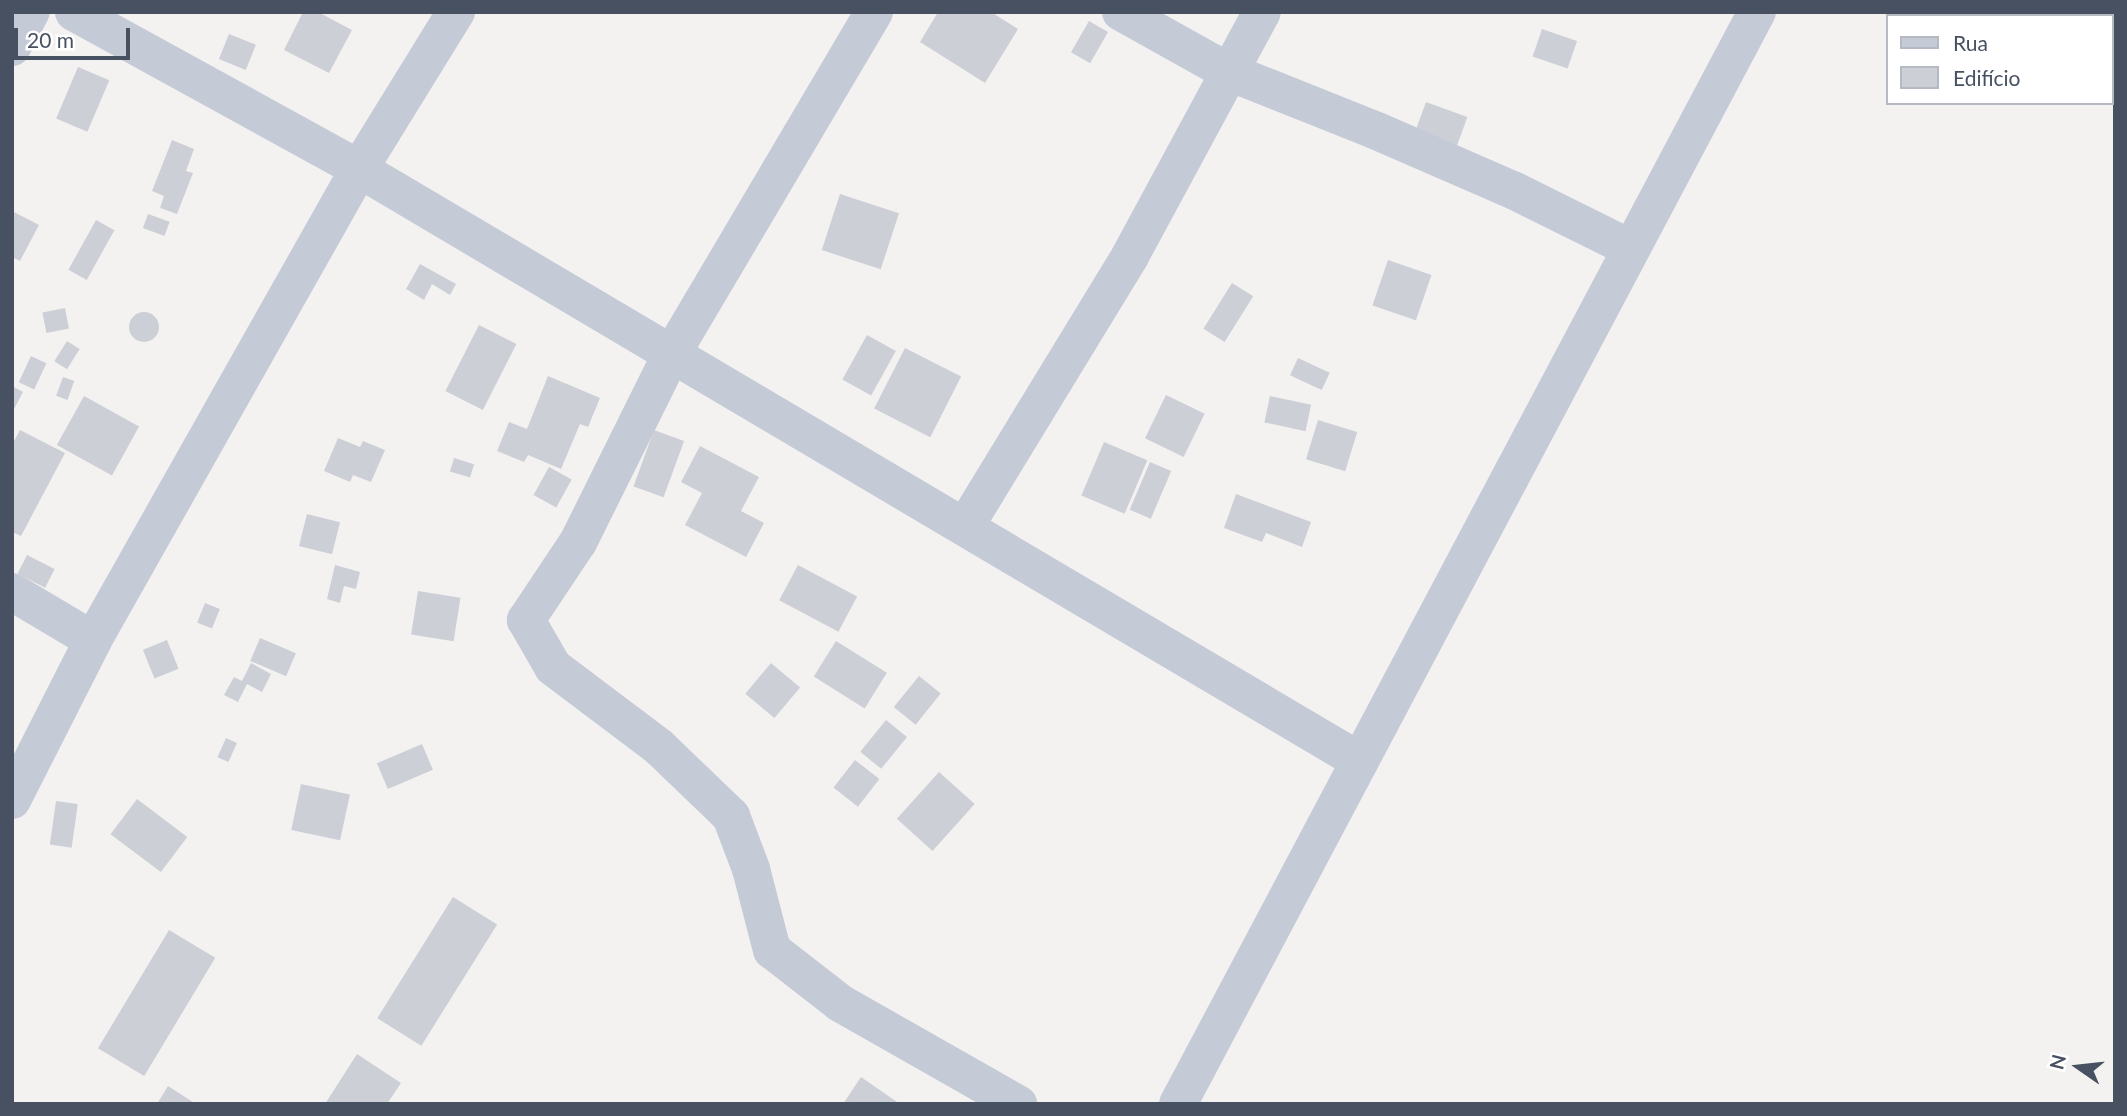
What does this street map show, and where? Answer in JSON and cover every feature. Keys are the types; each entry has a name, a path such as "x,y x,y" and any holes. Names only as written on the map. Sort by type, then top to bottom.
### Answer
{"street":[{"path":"12,47 31,12"},
{"path":"74,12 359,169 671,355 966,525 1358,760"},
{"path":"12,800 93,640 359,169 456,12"},
{"path":"874,12 671,355 578,542 526,620 553,667 659,747 731,816 751,869 772,950 840,1003 1018,1104"},
{"path":"1121,12 1229,72 1390,136 1515,191 1630,248"},
{"path":"966,525 1130,256 1262,12"},
{"path":"1178,1104 1358,760 1757,12"},
{"path":"12,592 93,640"}],"building":[{"path":"303,12 318,12 352,30 329,73 284,50"},
{"path":"938,12 991,12 1018,29 985,83 920,42"},
{"path":"1089,21 1108,32 1090,63 1071,52"},
{"path":"1542,29 1577,41 1568,68 1533,56"},
{"path":"229,34 256,45 246,70 219,59"},
{"path":"78,67 109,80 87,132 56,119"},
{"path":"1426,102 1467,117 1455,151 1414,136"},
{"path":"172,140 194,149 186,171 193,173 177,214 160,208 164,196 152,191"},
{"path":"840,194 899,213 881,269 822,250"},
{"path":"12,211 39,225 20,261 12,257"},
{"path":"148,214 170,222 164,236 143,228"},
{"path":"96,220 114,230 87,280 68,270"},
{"path":"1388,260 1431,275 1416,320 1372,305"},
{"path":"420,264 456,284 450,295 432,284 424,300 406,289"},
{"path":"1232,283 1253,296 1225,342 1203,329"},
{"path":"65,308 69,329 46,333 42,312"},
{"path":"144,312 155,316 159,327 155,338 144,342 133,338 129,327 133,316"},
{"path":"479,325 516,344 483,410 445,391"},
{"path":"867,335 896,351 871,396 842,380"},
{"path":"67,341 80,349 67,369 54,361"},
{"path":"905,348 961,377 930,437 874,409"},
{"path":"31,356 46,363 34,389 19,382"},
{"path":"1298,358 1330,373 1322,390 1290,375"},
{"path":"548,376 600,398 588,427 580,424 561,469 528,455 524,462 497,451 509,422 527,429"},
{"path":"63,377 74,381 67,400 56,396"},
{"path":"12,386 23,392 12,413"},
{"path":"1166,395 1205,414 1184,457 1145,438"},
{"path":"84,396 139,427 112,476 57,445"},
{"path":"1270,396 1311,405 1305,431 1264,422"},
{"path":"1318,420 1357,432 1345,471 1306,459"},
{"path":"20,430 65,453 21,536 12,532 12,445"},
{"path":"654,430 684,441 664,497 633,486"},
{"path":"338,438 360,447 363,441 385,450 371,482 353,475 350,482 324,471"},
{"path":"1104,442 1147,460 1125,514 1081,495"},
{"path":"700,446 759,477 741,511 764,523 746,557 685,525 702,493 681,482"},
{"path":"454,458 474,464 470,478 450,471"},
{"path":"1150,462 1171,471 1151,519 1130,510"},
{"path":"549,467 572,480 556,508 533,495"},
{"path":"1236,494 1311,522 1302,547 1266,533 1262,542 1224,528"},
{"path":"307,514 340,522 332,554 299,546"},
{"path":"27,555 55,569 45,588 17,574"},
{"path":"335,565 360,572 356,589 344,586 340,603 327,599"},
{"path":"798,565 857,596 838,632 779,600"},
{"path":"418,591 460,598 454,641 411,634"},
{"path":"205,603 220,609 212,628 197,622"},
{"path":"260,638 296,653 286,676 250,661"},
{"path":"167,640 179,669 155,678 143,650"},
{"path":"836,641 887,673 865,708 814,677"},
{"path":"251,663 271,674 262,692 247,684 238,702 224,695 234,677 242,681"},
{"path":"771,663 800,687 774,718 745,694"},
{"path":"919,676 941,694 916,725 894,707"},
{"path":"886,720 907,737 881,769 860,752"},
{"path":"226,738 237,743 228,762 217,757"},
{"path":"422,744 433,770 388,789 377,763"},
{"path":"855,760 879,779 858,807 833,788"},
{"path":"939,772 975,804 933,851 897,819"},
{"path":"301,784 350,794 340,840 291,830"},
{"path":"137,799 187,837 161,872 111,834"},
{"path":"56,801 78,804 72,848 50,845"},
{"path":"453,897 497,925 421,1046 377,1018"},
{"path":"169,930 215,958 144,1076 98,1048"},
{"path":"357,1054 401,1083 387,1104 325,1104"},
{"path":"861,1077 900,1104 843,1104"},
{"path":"168,1086 196,1104 157,1104"}]}
